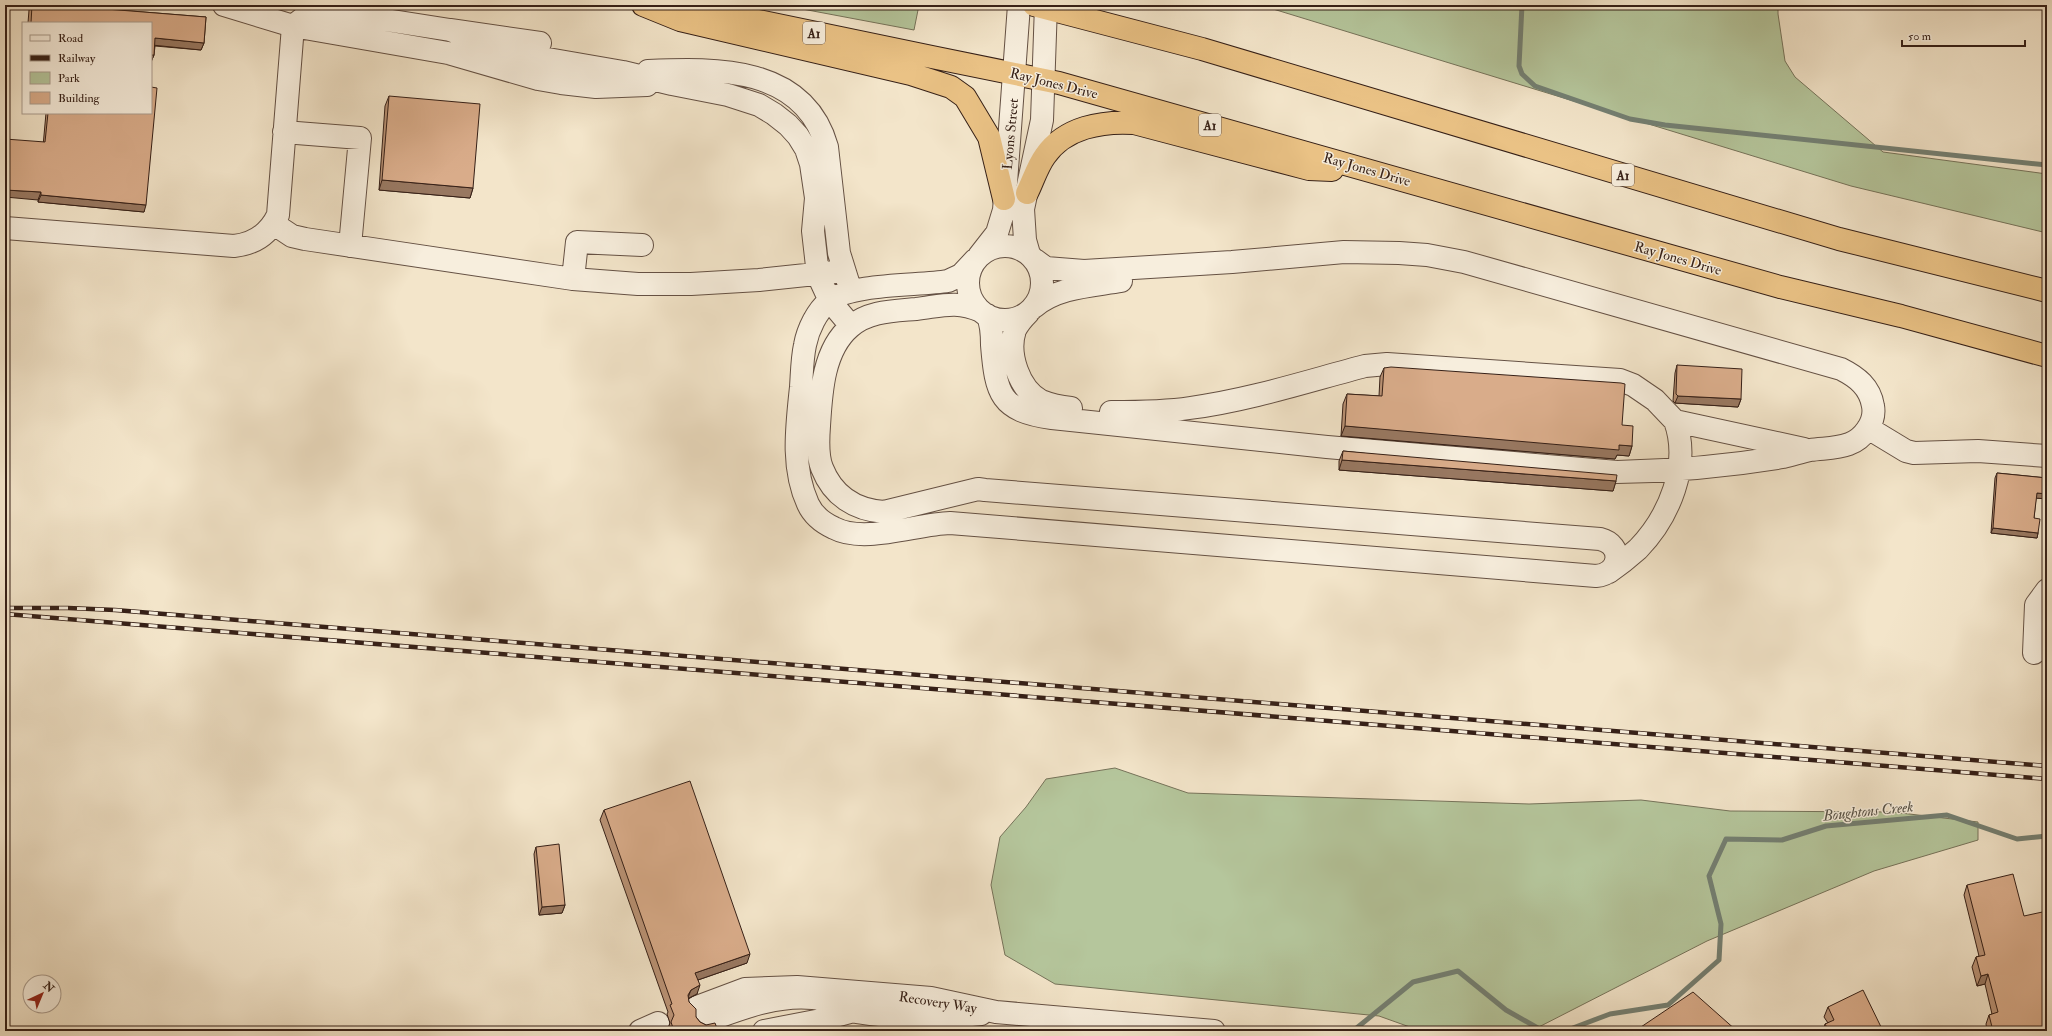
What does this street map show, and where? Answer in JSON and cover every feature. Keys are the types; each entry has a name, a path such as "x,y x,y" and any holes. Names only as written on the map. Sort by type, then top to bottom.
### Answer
{"highway":[{"path":"643,5 680,20 911,74 951,87 965,97 978,116 989,137 1004,199"},
{"name":"Ray Jones Drive","path":"681,5 947,61 1015,72 1375,171 1772,285 1901,316 2047,356"},
{"path":"1097,5 1102,11 1146,34"},
{"name":"A1","path":"1042,6 1146,34 1839,239 2047,291"},
{"path":"1027,193 1044,157 1053,145 1067,136 1089,126 1113,122 1134,123 1309,169 1375,171"}],"street":[{"path":"224,5 293,26 448,53 538,79 578,86 596,87 672,84"},
{"name":"Lyons Street","path":"830,301 841,294 851,292 948,281 961,275 997,233 1004,210 1019,5"},
{"name":"Lyons Street","path":"1032,257 1025,240 1023,209 1042,120 1042,6"},
{"path":"5,228 234,246 245,245 259,238 274,224 278,215 293,26 315,9 520,40 688,69"},
{"path":"450,30 519,54 593,66 728,95 759,105 788,125 806,148 814,179 816,198 813,231 818,272 830,301 851,326"},
{"path":"448,53 519,54"},
{"path":"623,72 688,69 713,70 766,80 792,94 814,117 823,132 827,147 839,253 851,292 851,326"},
{"path":"284,132 360,138 350,246"},
{"path":"274,224 292,236 573,279 638,284 690,284 759,280 818,272 844,271"},
{"path":"573,279 576,242 642,245"},
{"path":"998,246 1010,246 1020,248 1046,268 1072,271 1232,262 1344,252 1372,251 1427,255 1464,262 1841,369 1858,379 1868,392 1874,408 1868,428 1863,435 1849,444 1826,449 1811,450 1784,457 1679,470 1617,472 1326,447 1032,415 1011,404 1001,392 995,377 991,328 984,313 970,295 968,283 970,271 977,258 988,249 998,246"},
{"path":"830,301 818,312 811,326 805,345 796,441 801,484 808,504 816,516 824,523 847,532 877,533 950,523 1596,576 1609,572 1628,558 1652,532 1666,510 1679,470 1681,442 1675,421 1655,400 1633,385 1620,380 1386,364 1365,366 1238,399 1190,408 1111,412 1060,406 1041,400 1026,388 1017,368 1013,344 1015,331 1040,296 1043,283 1041,271 1032,257"},
{"path":"1232,262 1067,290 1045,297 1031,310 1008,320 984,313 960,303 881,313 861,319 851,326 839,340 832,353 824,376 820,398 819,455 821,467 835,491 851,505 872,512 884,512 978,490 1600,539 1610,544 1616,554 1615,565 1609,572"},
{"path":"1675,421 1811,450"},
{"path":"1868,428 1906,451 1914,453 1978,451 2047,456"},
{"path":"978,490 968,494 963,504 965,515 968,520 978,525"},
{"path":"2034,653 2036,605 2047,590"},
{"name":"Recovery Way","path":"870,1006 813,998 792,998 768,1001 736,1010 700,1015 745,989 768,987 870,1006 946,1018 996,1012 1214,1031"},
{"path":"764,1031 821,1020 870,1006"}],"green space":[{"path":"781,5 919,5 914,30"},
{"path":"1260,5 1778,5 1785,61 1795,77 1883,152 2047,174 2047,233 1851,186"},
{"path":"1115,768 1188,793 1529,804 1641,800 1730,811 1892,812 1978,822 1978,840 1874,871 1707,941 1531,1031 1421,1031 1379,1016 1055,984 1005,955 991,885 1000,837 1026,807 1046,779"}],"building":[{"path":"32,5 56,5 206,17 204,43 155,38 154,55 152,55 152,22 31,22"},
{"path":"152,87 157,88 146,205 41,195 41,192 5,190 5,139 45,142 48,114 152,114"},
{"path":"389,96 480,104 473,188 382,180"},
{"path":"1677,365 1742,369 1741,399 1678,396 1676,394"},
{"path":"1391,367 1625,384 1622,425 1633,426 1632,446 1619,445 1619,450 1345,426 1347,394 1382,396 1384,368"},
{"path":"1343,451 1617,475 1616,481 1342,460"},
{"path":"1997,473 2047,478 2047,494 2037,493 2034,518 2040,519 2038,533 1993,528"},
{"path":"690,781 750,954 695,973 700,985 691,990 688,995 689,1002 696,1009 696,1017 700,1022 706,1025 715,1023 718,1031 674,1031 671,1022 674,1015 670,1005 672,1004 604,810"},
{"path":"559,844 565,905 542,907 536,847"},
{"path":"2013,874 2024,916 2047,911 2047,1031 1993,1031 1989,1015 1998,1012 1988,974 1981,976 1976,957 1985,955 1967,885"},
{"path":"1863,990 1883,1031 1829,1031 1825,1024 1834,1020 1828,1007"},
{"path":"1693,992 1737,1031 1635,1031"}],"waterway":[{"path":"1522,5 1519,66 1522,74 1535,86 1630,119 1665,125 2047,165"},
{"name":"Boughtons Creek","path":"1565,1031 1610,1014 1668,1005 1719,960 1721,924 1709,876 1726,839 1782,840 1826,826 1947,815 2017,839 2047,836"},
{"name":"Boughtons Creek","path":"1353,1031 1413,982 1458,971 1506,1010 1543,1031"}],"railway":[{"path":"5,608 115,610 2047,766"},
{"path":"5,614 2047,779"}]}
